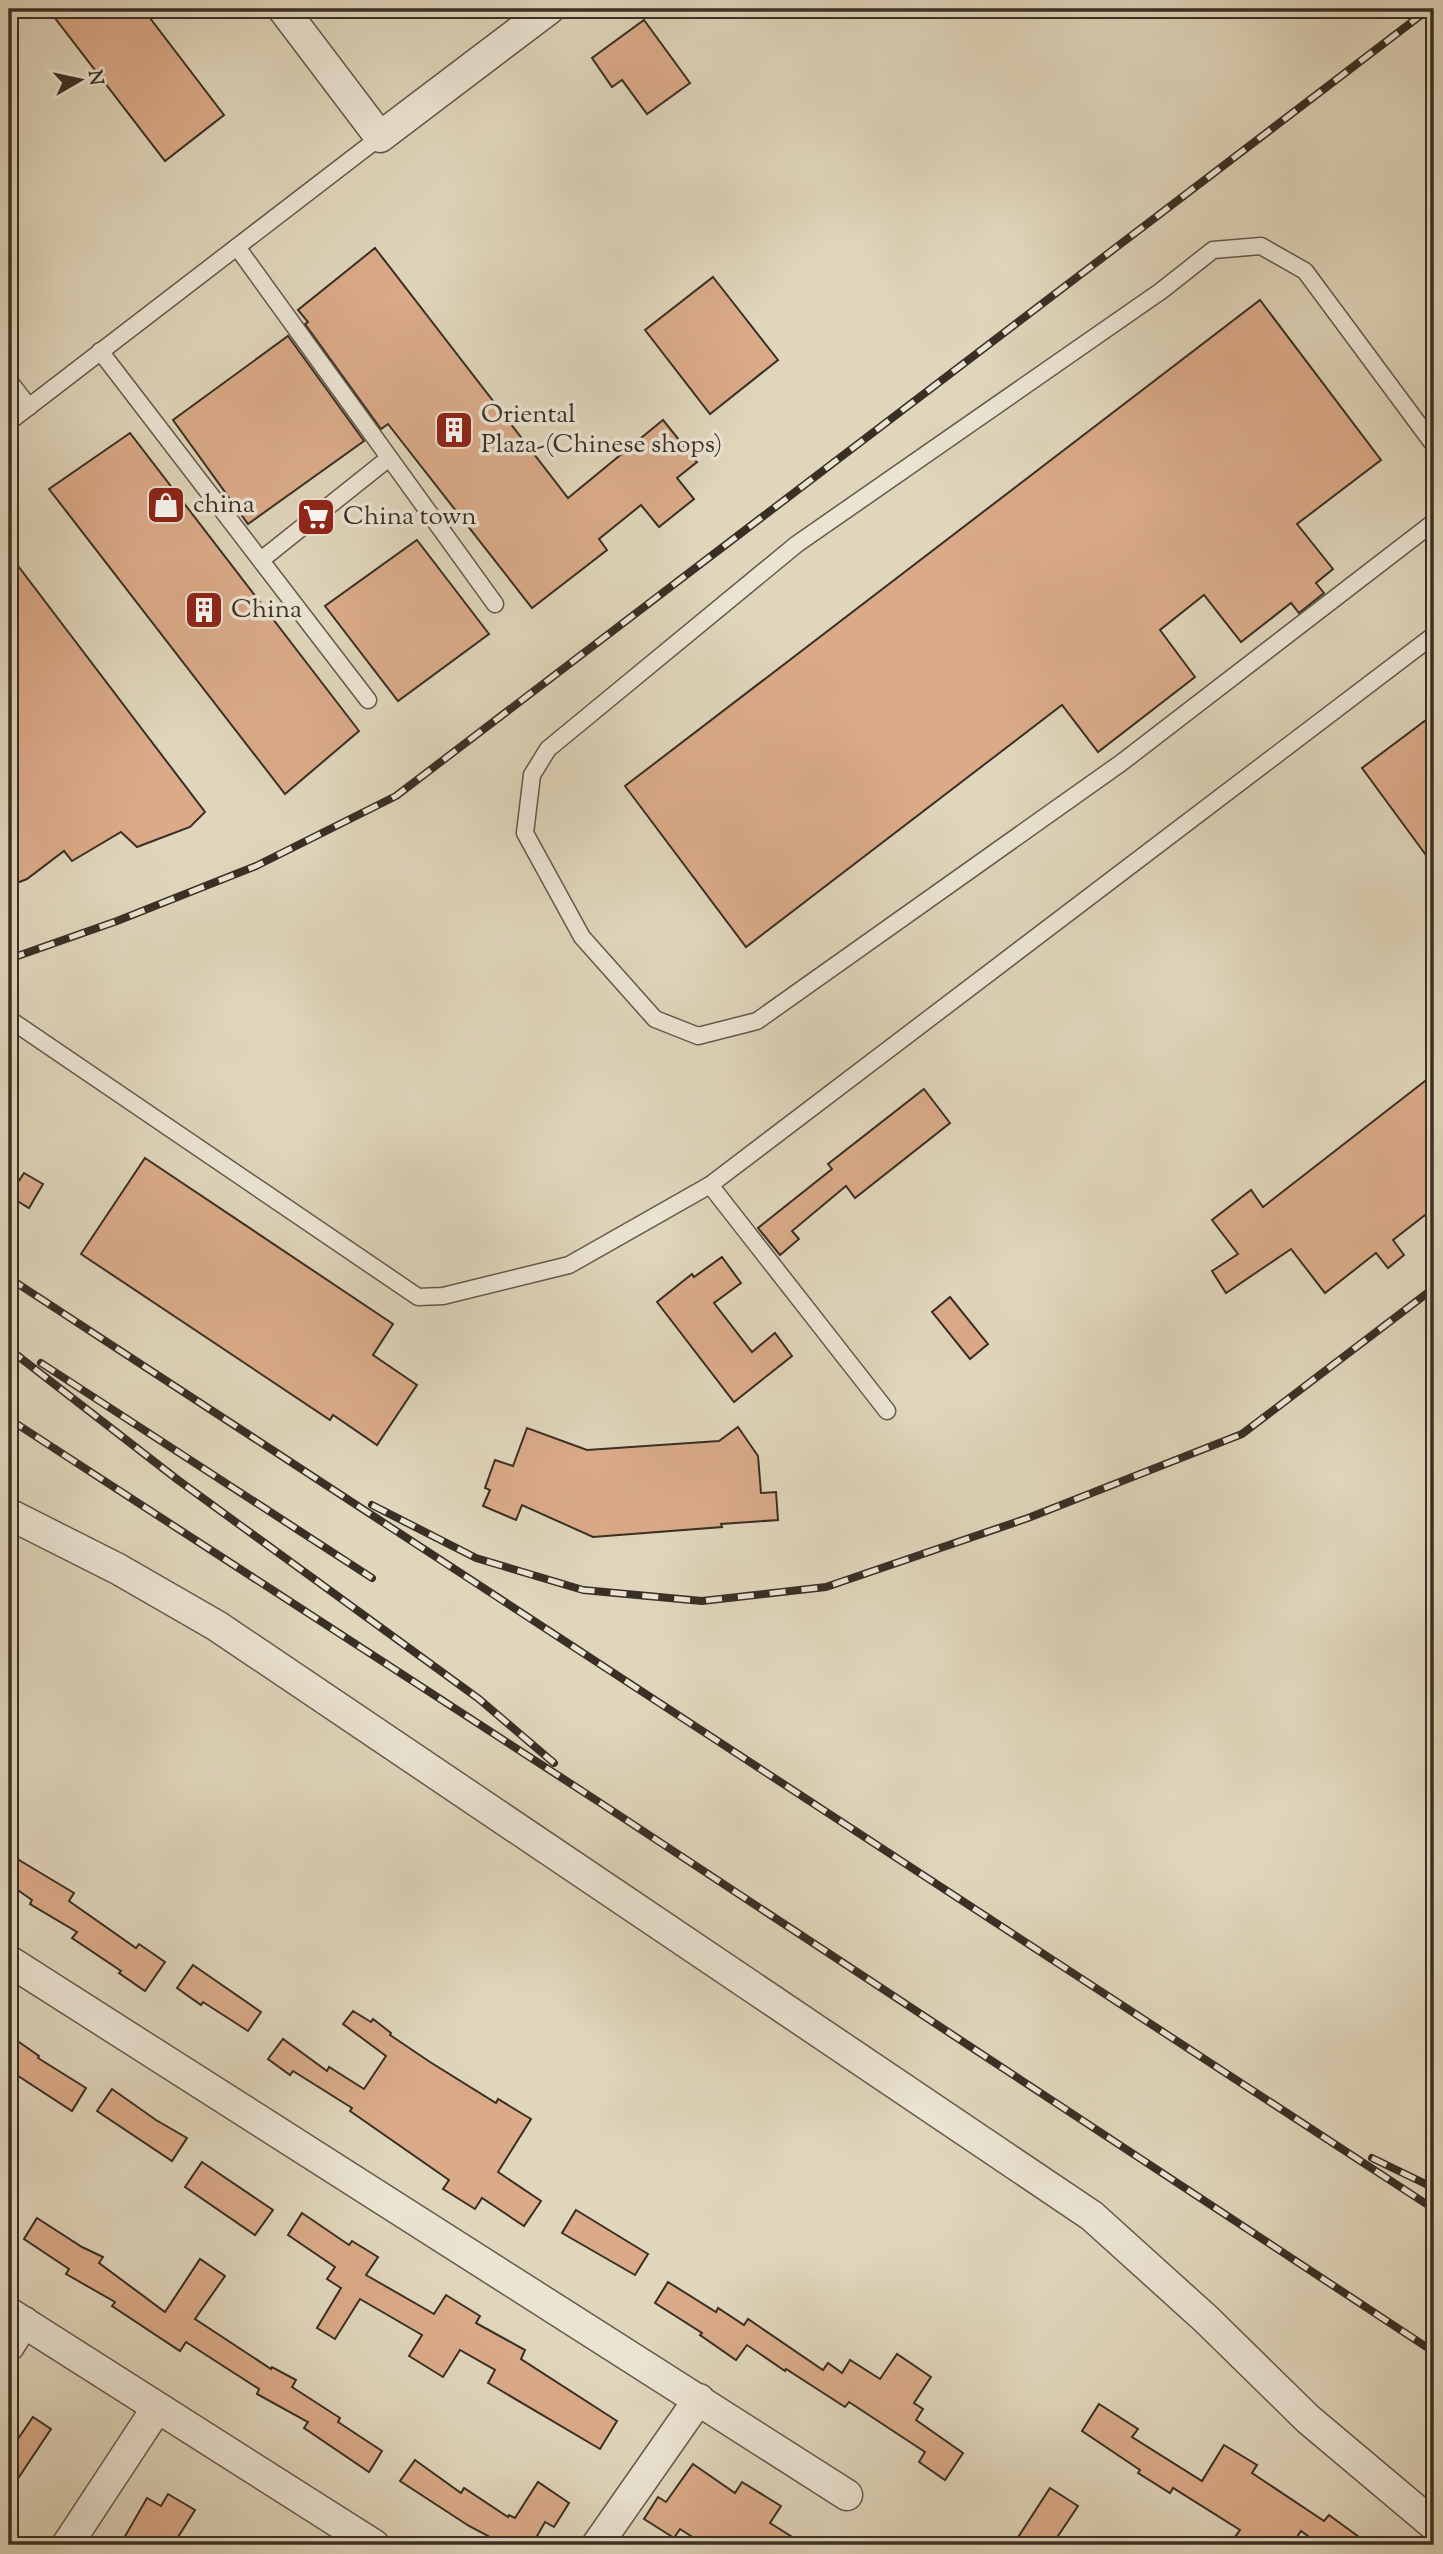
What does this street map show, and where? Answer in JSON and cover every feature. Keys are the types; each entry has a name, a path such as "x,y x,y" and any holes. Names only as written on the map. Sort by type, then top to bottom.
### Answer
{"street":[{"path":"284,9 380,137 549,9"},
{"path":"9,1514 118,1569 217,1626 1092,2216 1206,2319 1308,2419 1434,2525"},
{"path":"9,1961 847,2495"},
{"path":"14,2327 157,2409 374,2545"},
{"path":"597,2545 699,2399"},
{"path":"67,2545 157,2409"}],"lane":[{"path":"9,422 380,137"},
{"path":"1434,444 1305,271 1261,246 1213,250 1161,290 797,544 548,749 532,775 525,833 582,937 655,1019 698,1036 757,1021 1121,763 1434,522"},
{"path":"237,247 495,604"},
{"path":"100,351 368,700"},
{"path":"9,381 29,407"},
{"path":"261,560 389,458"},
{"path":"9,1019 418,1297 443,1296 569,1265 710,1185 1434,635"},
{"path":"710,1185 887,1411"}],"building":[{"path":"48,9 143,9 224,115 165,161"},
{"path":"644,20 690,83 647,114 622,80 612,87 592,58"},
{"name":"Oriental Plaza-(Chinese shops)","path":"375,248 568,498 663,420 697,462 677,478 694,499 659,527 641,505 599,539 607,550 532,608 388,424 381,429 305,324 308,322 298,310"},
{"path":"713,277 778,360 710,414 645,330"},
{"path":"1260,300 1381,460 1297,524 1333,569 1316,583 1324,593 1299,613 1291,603 1241,642 1204,595 1160,630 1195,677 1098,752 1062,705 746,947 625,786"},
{"name":"China","path":"288,336 364,441 248,524 173,420"},
{"name":"China","path":"130,433 359,731 285,794 49,489"},
{"name":"China","path":"417,540 489,634 398,701 325,606"},
{"path":"9,554 205,812 190,827 137,847 121,832 72,861 64,851 27,879 9,886"},
{"path":"1434,714 1434,866 1362,768"},
{"path":"1434,1074 1434,1208 1393,1240 1404,1255 1388,1268 1376,1253 1325,1293 1291,1249 1226,1293 1212,1271 1238,1254 1212,1220 1251,1190 1263,1207"},
{"path":"924,1089 950,1123 855,1198 846,1186 792,1231 799,1239 780,1255 758,1228 832,1169 828,1164"},
{"path":"145,1158 393,1324 373,1355 417,1385 377,1445 333,1415 330,1420 81,1254"},
{"path":"24,1173 43,1184 29,1208 9,1196"},
{"path":"722,1257 741,1283 714,1303 752,1352 775,1333 792,1356 734,1402 657,1302 692,1274 694,1277"},
{"path":"950,1297 988,1344 970,1359 932,1312"},
{"path":"738,1427 758,1456 761,1493 776,1492 778,1520 593,1537 522,1505 516,1520 483,1506 490,1490 485,1488 495,1460 513,1466 527,1428 587,1450 719,1441"},
{"path":"9,1854 74,1893 69,1901 136,1948 139,1944 165,1962 145,1991 72,1938 77,1932 30,1904 32,1900 9,1884"},
{"path":"193,1965 261,2012 248,2031 203,2002 201,2005 177,1988"},
{"path":"353,2011 371,2022 373,2019 391,2033 390,2035 496,2103 498,2099 531,2119 498,2172 541,2201 524,2226 482,2198 475,2209 443,2189 449,2180 350,2111 352,2108 293,2071 290,2075 268,2059 283,2039 327,2071 329,2067 364,2089 386,2056 343,2024"},
{"path":"9,2035 39,2056 38,2058 86,2088 72,2111 9,2070"},
{"path":"112,2089 187,2138 172,2161 97,2111"},
{"path":"202,2162 273,2210 255,2235 185,2187"},
{"path":"576,2210 648,2254 635,2275 562,2233"},
{"path":"302,2213 349,2245 352,2241 378,2257 366,2275 434,2314 446,2295 480,2316 476,2323 525,2350 521,2359 617,2421 600,2449 488,2383 495,2370 460,2350 443,2377 409,2356 422,2335 360,2299 335,2339 317,2328 341,2288 327,2279 335,2267 288,2235"},
{"path":"37,2218 103,2257 99,2263 165,2312 200,2259 225,2276 195,2319 271,2369 272,2367 296,2380 292,2387 340,2418 338,2422 382,2451 369,2472 304,2428 308,2422 257,2394 259,2389 186,2342 180,2351 112,2306 115,2302 66,2274 69,2269 24,2239"},
{"path":"668,2282 716,2312 718,2308 744,2325 748,2319 823,2370 828,2363 842,2373 850,2360 880,2379 897,2354 931,2377 914,2403 923,2409 916,2420 963,2453 945,2480 919,2462 925,2452 849,2402 845,2407 747,2345 736,2360 700,2335 702,2333 655,2303"},
{"path":"1099,2404 1138,2429 1132,2437 1202,2481 1224,2445 1257,2465 1252,2473 1324,2521 1329,2515 1370,2545 1320,2545 1301,2531 1292,2545 1247,2545 1235,2537 1240,2530 1173,2488 1170,2493 1138,2473 1140,2470 1082,2431"},
{"path":"33,2417 51,2429 9,2492 9,2452"},
{"path":"415,2460 461,2493 464,2488 508,2517 509,2515 515,2518 538,2482 569,2503 554,2527 545,2522 532,2545 505,2545 469,2526 400,2481"},
{"path":"693,2464 735,2493 742,2482 781,2506 770,2523 805,2545 705,2545 680,2529 674,2538 644,2519 658,2497 666,2502"},
{"path":"1050,2488 1078,2506 1052,2545 1013,2545"},
{"path":"168,2494 195,2510 173,2545 120,2545 147,2498 161,2506"}],"railway":[{"path":"9,959 117,921 256,866 396,796 1429,9"},
{"path":"9,1278 1434,2209"},
{"path":"372,1505 476,1558 583,1590 702,1601 826,1587 1028,1518 1242,1434 1434,1288"},
{"path":"9,1349 178,1480 479,1699 554,1763"},
{"path":"41,1363 372,1578"},
{"path":"9,1419 602,1804 1434,2352"},
{"path":"1372,2158 1434,2188"}],"place":[{"name":"Oriental Plaza-(Chinese shops)","path":"454,430"},
{"name":"china","path":"166,505"},
{"name":"China town","path":"316,517"},
{"name":"China","path":"204,610"}]}
